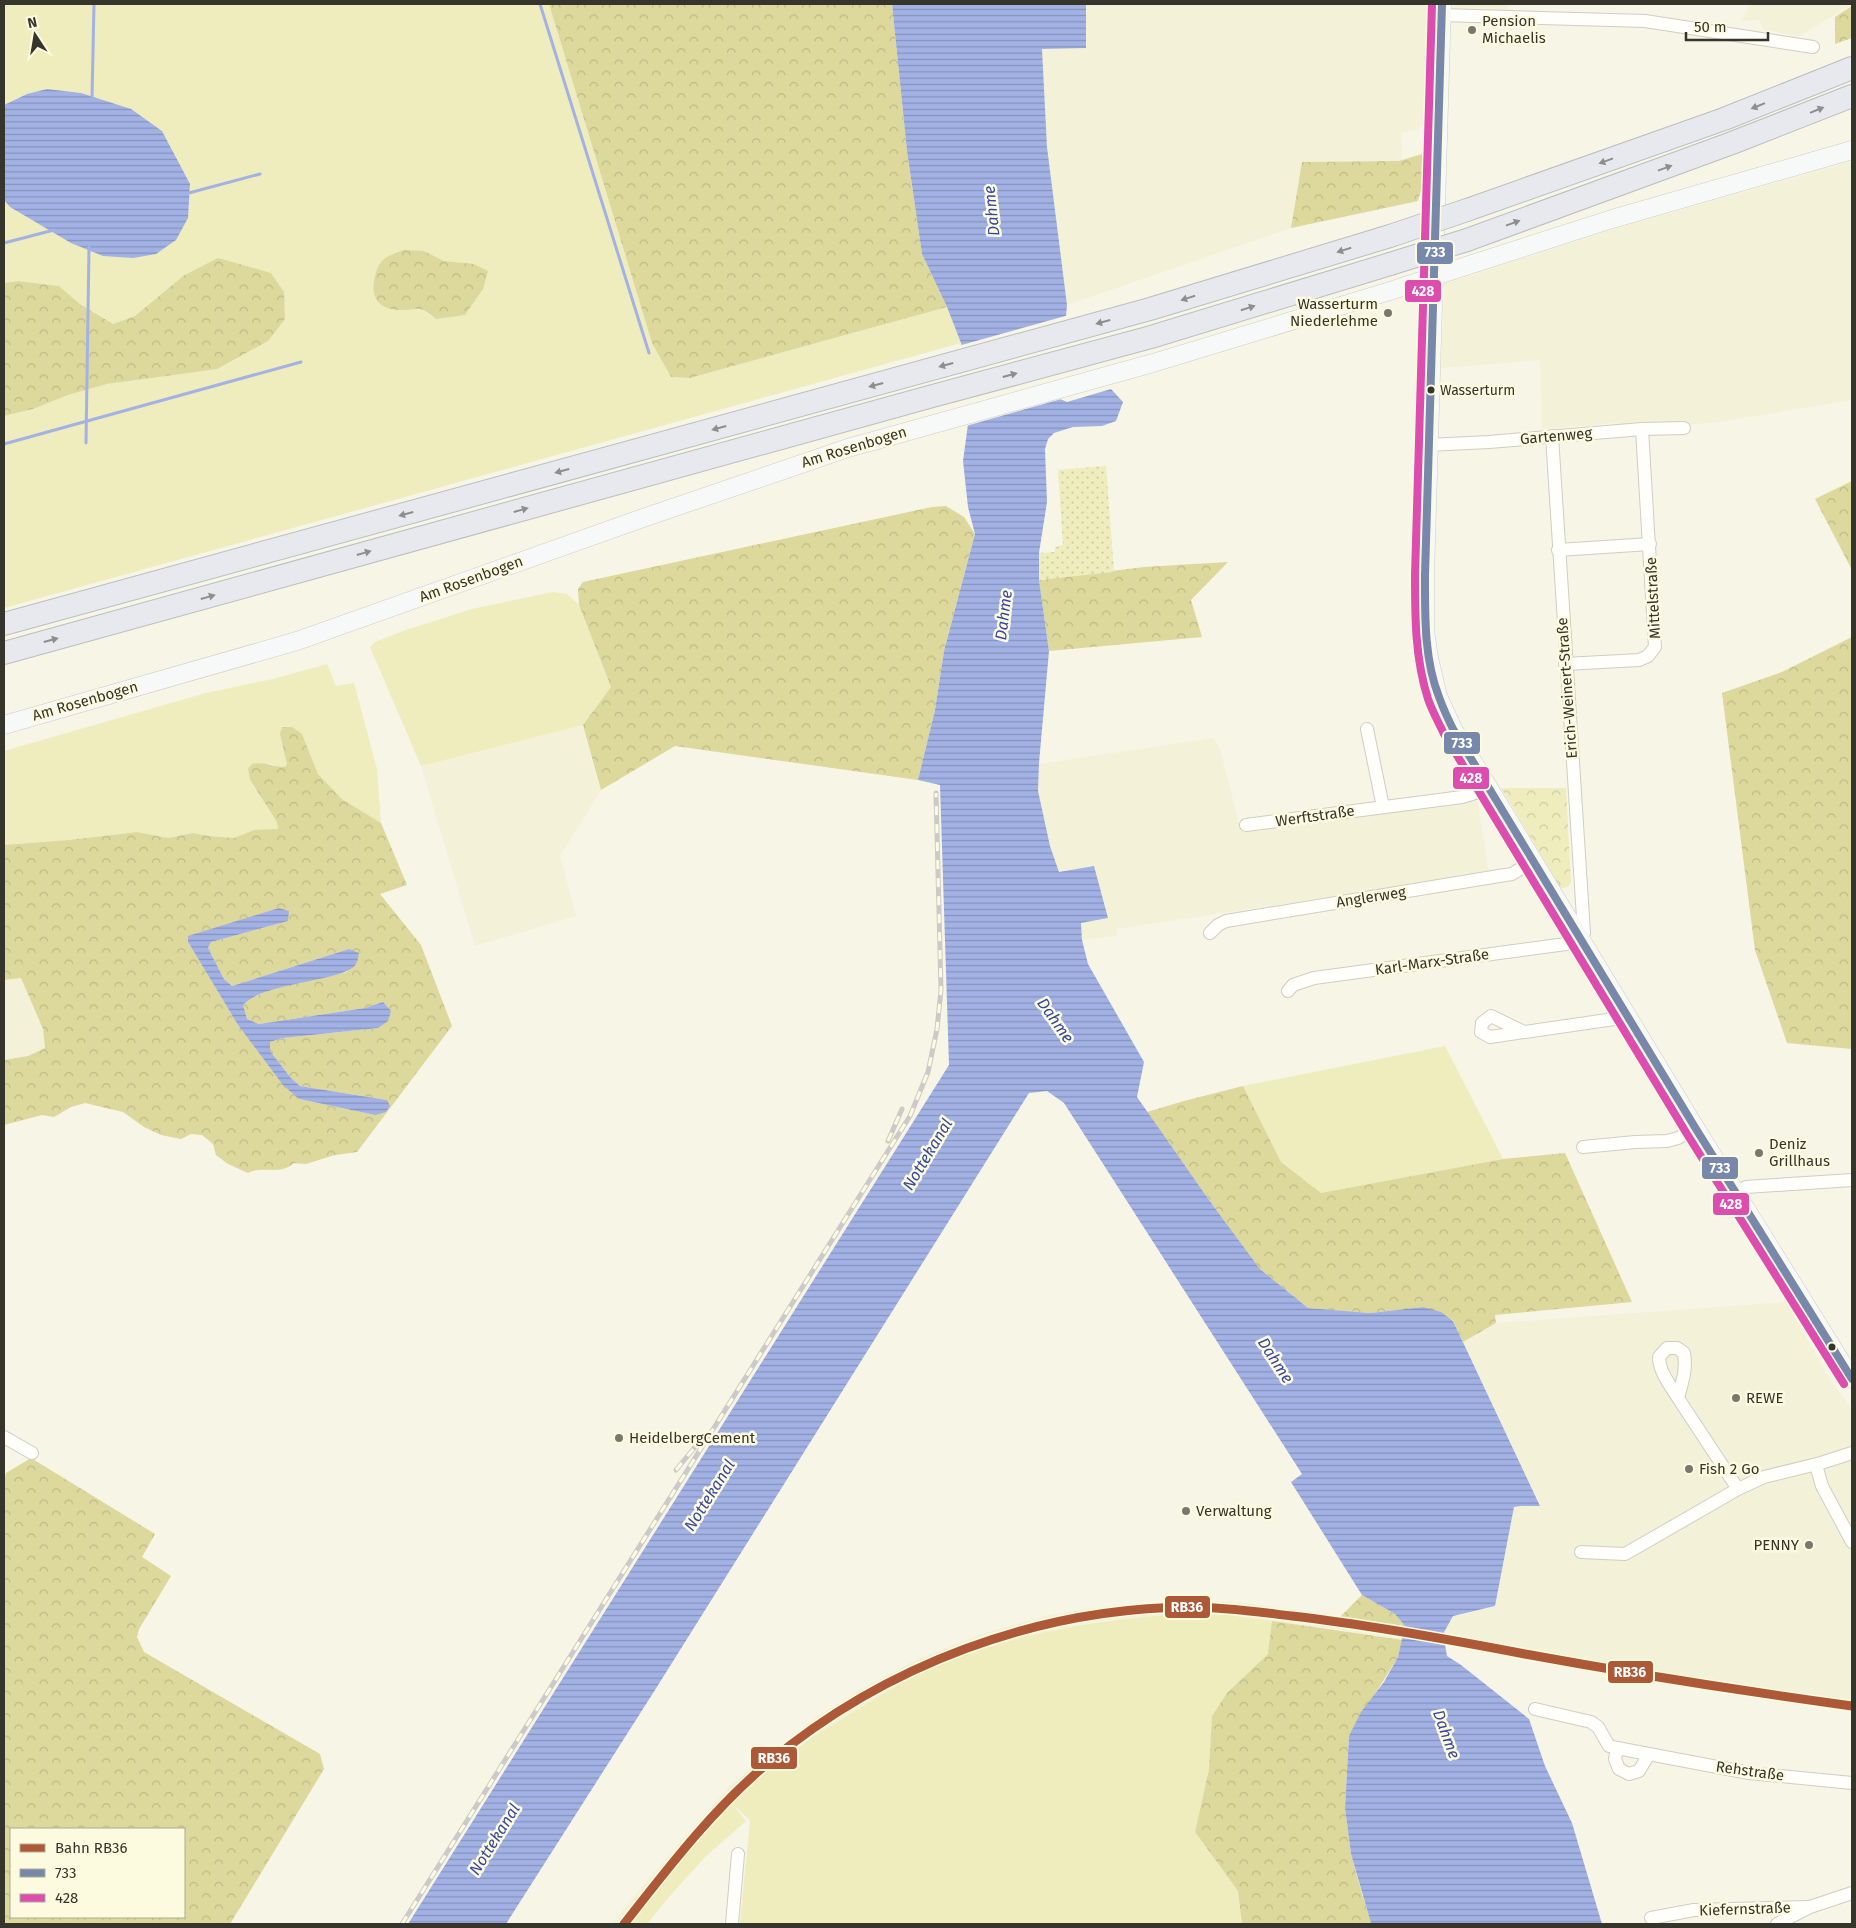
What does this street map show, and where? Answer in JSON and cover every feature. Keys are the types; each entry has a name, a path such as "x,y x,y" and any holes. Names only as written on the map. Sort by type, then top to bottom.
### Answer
{"highway":[{"path":"4,624 1150,309 1390,236 1467,210 1724,119 1852,68"},
{"path":"4,653 1152,337 1467,240 1732,143 1852,96"}],"main road":[{"path":"1441,9 1424,604 1428,658 1438,696 1446,714 1488,787 1579,938 1800,1298 1852,1379"},
{"name":"Am Rosenbogen","path":"4,725 297,641 848,448 1153,363 1390,291 1612,219 1852,150"}],"street":[{"path":"1441,9 1645,21 1813,47"},
{"name":"Gartenweg","path":"1428,445 1489,442 1642,429 1684,428"},
{"name":"Mittelstraße","path":"1565,664 1639,660 1648,656 1655,648 1642,429"},
{"name":"Erich-Weinert-Straße","path":"1552,436 1565,664 1584,933 1579,938"},
{"name":"Mittelstraße","path":"1558,550 1650,544"},
{"path":"1367,730 1383,807"},
{"name":"Werftstraße","path":"1246,826 1462,797 1475,794 1488,787"},
{"name":"Anglerweg","path":"1210,933 1218,925 1226,921 1512,874 1533,861"},
{"name":"Karl-Marx-Straße","path":"1288,991 1293,985 1314,978 1566,944 1579,938"},
{"path":"1524,1032 1614,1019 1627,1014"},
{"path":"1583,1147 1667,1141 1696,1129"},
{"path":"1736,1192 1746,1187 1852,1180"},
{"path":"1678,1398 1738,1490"},
{"path":"4,1437 32,1453"},
{"path":"1581,1552 1625,1554 1764,1477 1816,1465 1852,1453"},
{"path":"1816,1465 1822,1486 1852,1542"},
{"path":"1535,1709 1591,1722 1598,1727 1609,1746 1617,1748 1615,1759 1619,1769 1629,1774 1639,1771 1649,1754"},
{"name":"Rehstraße","path":"1617,1748 1750,1773 1852,1783"},
{"path":"732,1924 738,1854"},
{"name":"Kiefernstraße","path":"1777,1924 1810,1907 1852,1893"},
{"name":"Kiefernstraße","path":"1651,1918 1694,1910 1810,1907"}],"shaded area":[{"path":"1086,4 1432,4 1428,122 1416,130 1401,132 1402,159 1399,161 1302,162 1291,228 1067,305 1047,147 1042,49 1086,48"},
{"path":"1454,4 1508,4 1508,13 1454,11"},
{"path":"1750,4 1852,4 1798,37 1763,29 1759,20 1741,21"},
{"path":"1852,161 1852,400 1717,422 1642,429 1640,425 1615,423 1542,429 1540,360 1441,368 1444,284 1614,229"},
{"path":"583,725 601,790 560,856 576,916 475,946 421,766"},
{"path":"1213,738 1220,749 1241,831 1477,799 1489,873 1116,929 1117,936 1082,940 1081,923 1108,918 1059,872 1050,846 1038,791 1039,764"},
{"path":"21,978 43,1029 45,1048 28,1056 4,1060 4,980"},
{"path":"1786,1302 1828,1376 1852,1409 1852,1709 1718,1691 1403,1638 1403,1640 1227,1615 1137,1617 1099,1621 1058,1629 987,1648 930,1670 896,1686 839,1720 800,1745 732,1804 667,1877 630,1924 611,1924 733,1783 817,1717 861,1689 918,1659 981,1634 1045,1616 1092,1608 1147,1603 1232,1601 1405,1626 1443,1634 1453,1616 1495,1606 1514,1507 1540,1505 1463,1342 1496,1323"}],"green space":[{"path":"4,4 549,4 652,343 671,377 690,378 947,307 961,343 4,608 4,416 33,409 68,395 107,384 154,377 183,276 135,316 113,324 80,304 59,286 18,281 4,283 4,200 10,207 34,221 188,218 190,185 162,131 27,94 4,105","holes":["424,251 444,261 474,264 436,319 420,309"]},
{"path":"549,4 892,4 907,151 922,254 947,307 690,378 671,377 652,343"},
{"path":"1852,6 1852,38 1835,44 1835,17"},
{"path":"1422,154 1426,158 1425,174 1418,201 1291,228 1302,162 1399,161"},
{"path":"404,250 424,251 444,261 474,264 488,271 483,289 465,315 436,319 420,309 396,310 379,302 374,292 374,285 379,266 388,256"},
{"path":"218,258 271,273 284,292 285,319 268,341 217,369 107,384 68,395 33,409 4,416 4,283 18,281 59,286 80,304 113,324 135,316 183,276"},
{"path":"1106,466 1114,572 1039,580 1039,553 1055,552 1055,547 1063,545 1058,470"},
{"path":"1852,481 1852,570 1815,499"},
{"path":"946,506 964,517 975,534 944,651 935,710 918,780 675,746 601,790 583,725 611,687 579,605 578,589 583,582 932,507"},
{"path":"1228,562 1191,600 1202,637 1049,651 1039,580 1144,567"},
{"path":"553,592 567,594 579,605 611,687 583,725 421,766 370,647 375,642 406,630 472,609"},
{"path":"1852,637 1852,1049 1787,1043 1755,950 1722,693 1782,672"},
{"path":"327,664 336,686 354,683 377,769 381,823 342,799 318,774 302,734 287,757 288,764 285,767 278,767 269,763 248,770 250,781 277,822 278,829 273,831 254,830 234,838 193,833 168,838 137,832 4,845 4,751 206,693 273,679"},
{"path":"282,727 292,727 302,734 318,774 342,799 381,823 407,885 380,894 421,945 452,1026 357,1152 335,1155 306,1164 294,1163 283,1169 260,1170 248,1173 228,1164 216,1155 213,1144 202,1135 191,1134 181,1139 161,1135 144,1127 123,1112 85,1103 71,1107 54,1117 42,1115 4,1125 4,1060 28,1056 45,1048 43,1029 21,978 4,980 4,845 137,832 168,838 193,833 234,838 254,830 278,829 277,822 250,780 248,769 252,764 257,763 285,767 287,764 280,734","holes":["288,921 211,942 208,948 224,979 232,986 349,949 347,972 277,988 252,998 243,1005 246,1019 259,1024 365,1008 383,1003 378,1028 283,1038 270,1042 270,1051 291,1078 300,1086 387,1100 375,1115 299,1099 283,1084 238,1025 188,942"]},
{"path":"1501,788 1566,788 1571,882 1569,886 1563,888 1560,887"},
{"path":"1445,1046 1503,1159 1321,1193 1281,1162 1243,1086"},
{"path":"1243,1086 1281,1162 1321,1193 1503,1159 1565,1153 1632,1302 1495,1315 1496,1323 1463,1342 1453,1320 1423,1307 1370,1313 1308,1308 1260,1269 1147,1112"},
{"path":"31,1458 155,1534 142,1557 171,1576 139,1629 137,1637 144,1652 320,1754 324,1769 230,1924 4,1924 4,1482 6,1473"},
{"path":"1362,1595 1395,1614 1405,1626 1340,1617"},
{"path":"1188,1614 1227,1615 1272,1621 1269,1654 1227,1693 1212,1716 1209,1769 1195,1832 1238,1891 1242,1924 740,1924 750,1820 733,1805 746,1821 705,1857 647,1924 630,1924 702,1836 733,1803 763,1776 816,1735 896,1686 930,1669 1001,1643 1075,1626"},
{"path":"1272,1621 1403,1640 1398,1657 1349,1736 1345,1808 1351,1854 1372,1924 1242,1924 1238,1891 1195,1832 1209,1769 1212,1716 1227,1693 1268,1654"}],"water":[{"path":"892,4 1086,4 1086,48 1042,49 1047,147 1067,305 1066,316 1033,326 1039,390 1067,402 1111,389 1123,402 1116,421 1102,426 1073,427 1054,433 1048,439 1045,449 1047,502 1039,553 1039,580 1049,651 1038,791 1050,846 1059,872 1094,866 1108,918 1081,923 1082,940 1088,964 1144,1062 1137,1097 1260,1269 1308,1308 1370,1313 1423,1307 1441,1312 1453,1321 1540,1506 1514,1507 1495,1606 1453,1616 1443,1634 1447,1656 1529,1719 1545,1766 1572,1823 1602,1924 1371,1923 1351,1854 1345,1808 1349,1736 1361,1712 1384,1682 1398,1657 1405,1626 1395,1614 1362,1595 1291,1482 1302,1474 1064,1103 1047,1091 1029,1093 506,1924 408,1924 949,1065 940,785 918,780 935,710 944,651 975,534 968,507 963,461 971,402 961,343 947,307 922,254 907,151"},
{"path":"47,89 81,93 131,109 162,131 190,184 188,218 176,240 156,254 133,258 103,256 71,243 10,207 4,200 4,105 27,94"},
{"path":"279,908 289,911 288,921 211,942 208,948 224,979 232,986 349,949 359,953 356,964 349,970 337,975 268,991 254,997 243,1005 247,1019 259,1024 365,1008 383,1002 391,1011 388,1021 378,1028 283,1038 270,1042 270,1051 291,1078 300,1086 387,1100 390,1106 386,1112 375,1115 299,1099 283,1085 238,1025 188,942 188,936"}],"pier":[{"path":"1069,315 1067,319 1035,328 1041,388 1065,398 966,426 969,402 958,346"},
{"path":"1402,1628 1446,1635 1448,1644 1401,1636"}],"waterway":[{"path":"92,98 94,4"},
{"path":"540,4 649,353"},
{"path":"185,194 260,174"},
{"path":"4,243 54,230"},
{"path":"86,443 89,247"},
{"path":"4,444 301,362"}],"railway":[{"path":"402,1924 910,1116 928,1072 937,1029 941,990 936,793"},
{"path":"888,1141 902,1109"},
{"path":"676,1470 700,1441"}],"rail line":[{"name":"RB36","path":"624,1924 692,1840 728,1800 768,1763 813,1728 862,1697 913,1671 966,1649 1020,1631 1076,1618 1133,1610 1191,1607 1254,1611 1379,1628 1648,1675 1852,1706"}],"transit line":[{"name":"428","path":"1432,4 1415,575 1418,653 1428,699 1444,734 1687,1134 1844,1384"},
{"name":"733","path":"1442,4 1425,575 1426,637 1434,683 1453,729 1696,1129 1852,1379"}],"place":[{"name":"Pension Michaelis","path":"1472,30"},
{"name":"Wasserturm Niederlehme","path":"1388,313"},
{"name":"Wasserturm","path":"1431,390"},
{"name":"Deniz Grillhaus","path":"1759,1153"},
{"name":"REWE","path":"1736,1398"},
{"name":"HeidelbergCement","path":"619,1438"},
{"name":"Fish 2 Go","path":"1689,1469"},
{"name":"Verwaltung","path":"1186,1511"},
{"name":"PENNY","path":"1809,1545"}],"water label":[{"name":"Dahme","path":"991,211"},
{"name":"Dahme","path":"1003,615"},
{"name":"Dahme","path":"1056,1020"},
{"name":"Nottekanal","path":"927,1154"},
{"name":"Dahme","path":"1276,1360"},
{"name":"Nottekanal","path":"709,1495"},
{"name":"Dahme","path":"1447,1734"},
{"name":"Nottekanal","path":"494,1839"}]}
